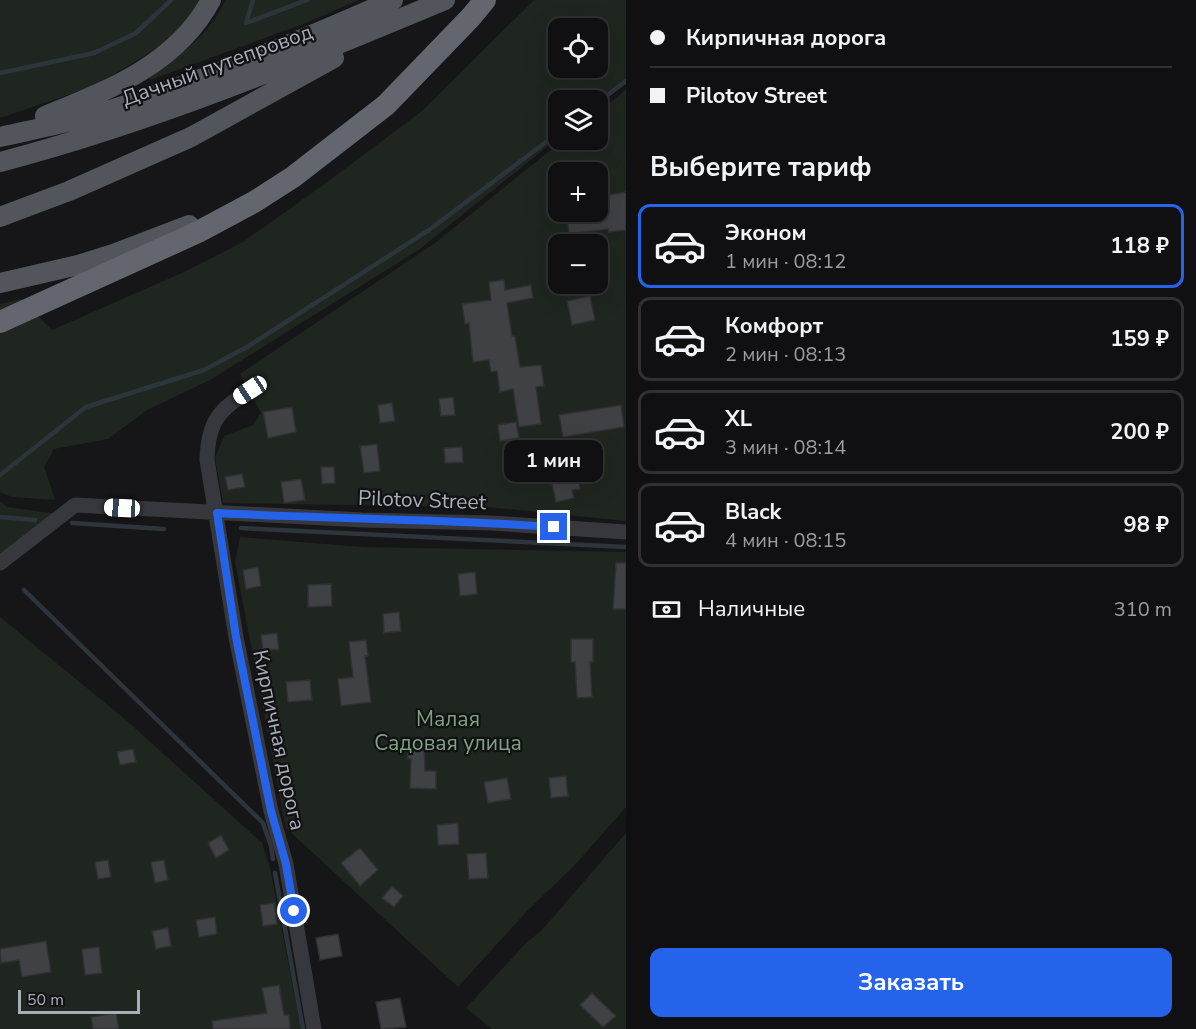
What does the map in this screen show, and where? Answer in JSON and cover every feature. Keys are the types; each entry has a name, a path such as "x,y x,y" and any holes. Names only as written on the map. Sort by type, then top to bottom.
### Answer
{"highway":[{"path":"0,322 198,232 254,202 302,171 386,105 485,0"}],"main road":[{"path":"4,136 133,77 166,55 193,27 211,0"},
{"name":"Дачный путепровод","path":"4,136 92,115 167,90 303,39 393,0"},
{"name":"Дачный путепровод","path":"0,162 52,148 169,109 352,40 445,0"},
{"path":"0,217 69,191 191,137 423,9"},
{"path":"0,283 113,254 254,202"}],"street":[{"name":"Кирпичная дорога","path":"250,390 230,403 217,417 207,437 207,460 236,637 271,811 286,864 314,1029"},
{"name":"Pilotov Street","path":"0,563 75,505 363,520 491,523 626,532"}],"green space":[{"path":"0,0 201,0 185,23 163,44 97,85 0,118"},
{"path":"225,0 359,0 311,21 150,80 149,76 172,61 203,34"},
{"path":"534,0 626,0 626,83 608,98 608,90 548,90 548,146 420,249 210,380 147,410 108,439 54,449 44,467 55,500 12,497 0,492 0,304 21,299 52,330 184,272 243,242 422,111"},
{"path":"626,90 626,521 487,507 223,503 215,458 224,436 253,425 261,413 240,374 435,243 551,150 608,150 608,104"},
{"path":"0,501 7,507 57,514 0,555"},
{"name":"Малая Садовая улица","path":"240,537 363,547 626,552 626,807 574,866 527,911 458,987 286,828 235,562"},
{"path":"0,617 126,720 262,843 270,868 301,1029 0,1029"},
{"path":"626,833 626,1029 492,1029 466,1008 526,943 542,930"}],"building":[{"path":"626,192 626,230 609,232 608,229 569,234 568,222 608,222 608,195"},
{"path":"504,280 505,290 531,285 533,298 507,303 520,367 541,365 544,386 536,387 541,424 519,427 513,389 500,392 497,371 491,372 489,360 473,362 469,323 465,324 462,304 491,300 489,282"},
{"path":"590,296 595,320 572,325 567,301"},
{"path":"453,397 455,415 441,416 439,399"},
{"path":"392,403 395,421 380,423 378,405"},
{"path":"621,405 624,427 563,437 559,415"},
{"path":"292,407 296,432 268,438 263,412"},
{"path":"516,422 519,438 500,441 498,425"},
{"path":"377,444 380,471 364,473 360,446"},
{"path":"462,447 463,462 445,463 444,448"},
{"path":"321,467 334,467 335,483 322,484"},
{"path":"576,469 580,489 572,490 574,498 556,502 550,475"},
{"path":"242,474 245,487 228,490 225,477"},
{"path":"301,479 305,500 284,503 281,482"},
{"path":"616,563 626,563 626,609 613,609"},
{"path":"258,567 261,586 246,589 243,570"},
{"path":"475,572 477,594 460,596 458,574"},
{"path":"331,584 332,606 308,607 308,585"},
{"path":"399,612 401,631 384,633 383,614"},
{"path":"277,633 279,649 263,651 261,635"},
{"path":"571,639 593,639 593,662 590,662 592,697 577,698 575,662 571,662"},
{"path":"366,640 368,656 365,656 371,702 341,706 338,679 353,677 349,642"},
{"path":"310,680 312,700 288,702 286,682"},
{"path":"424,744 425,771 436,771 436,789 410,788 411,759 408,759 408,745"},
{"path":"133,749 136,762 120,765 117,752"},
{"path":"566,776 568,796 551,798 549,778"},
{"path":"507,778 511,799 488,803 484,782"},
{"path":"458,823 459,844 438,845 437,825"},
{"path":"221,835 229,850 216,858 208,843"},
{"path":"360,848 378,870 360,886 341,863"},
{"path":"486,853 488,878 469,879 467,854"},
{"path":"108,860 111,877 98,879 95,862"},
{"path":"164,860 168,880 155,883 151,862"},
{"path":"392,886 403,896 394,907 382,898"},
{"path":"274,903 277,924 263,926 260,905"},
{"path":"215,917 217,934 199,937 196,920"},
{"path":"168,928 171,946 156,949 152,931"},
{"path":"338,934 342,956 320,960 316,938"},
{"path":"46,941 51,972 22,977 19,960 1,963 0,949"},
{"path":"99,947 102,973 85,975 82,949"},
{"path":"279,985 284,1015 289,1015 290,1029 213,1029 212,1021 267,1013 262,988"},
{"path":"592,993 616,1016 603,1027 580,1005"},
{"path":"400,998 406,1027 381,1029 376,1002"},
{"path":"116,1013 119,1029 93,1029 91,1017"}],"waterway":[{"path":"0,73 94,53 136,33 171,0"},
{"path":"253,0 246,23 307,0"},
{"path":"608,95 626,81"},
{"path":"0,475 86,407 204,370 247,347 429,230 548,141"},
{"path":"0,517 35,520"},
{"path":"72,523 164,529"},
{"path":"241,528 626,547"},
{"path":"24,590 263,823 273,859"},
{"path":"275,873 303,1029"}],"route":[{"path":"294,911 286,864 271,811 236,637 217,513 554,527"}]}
